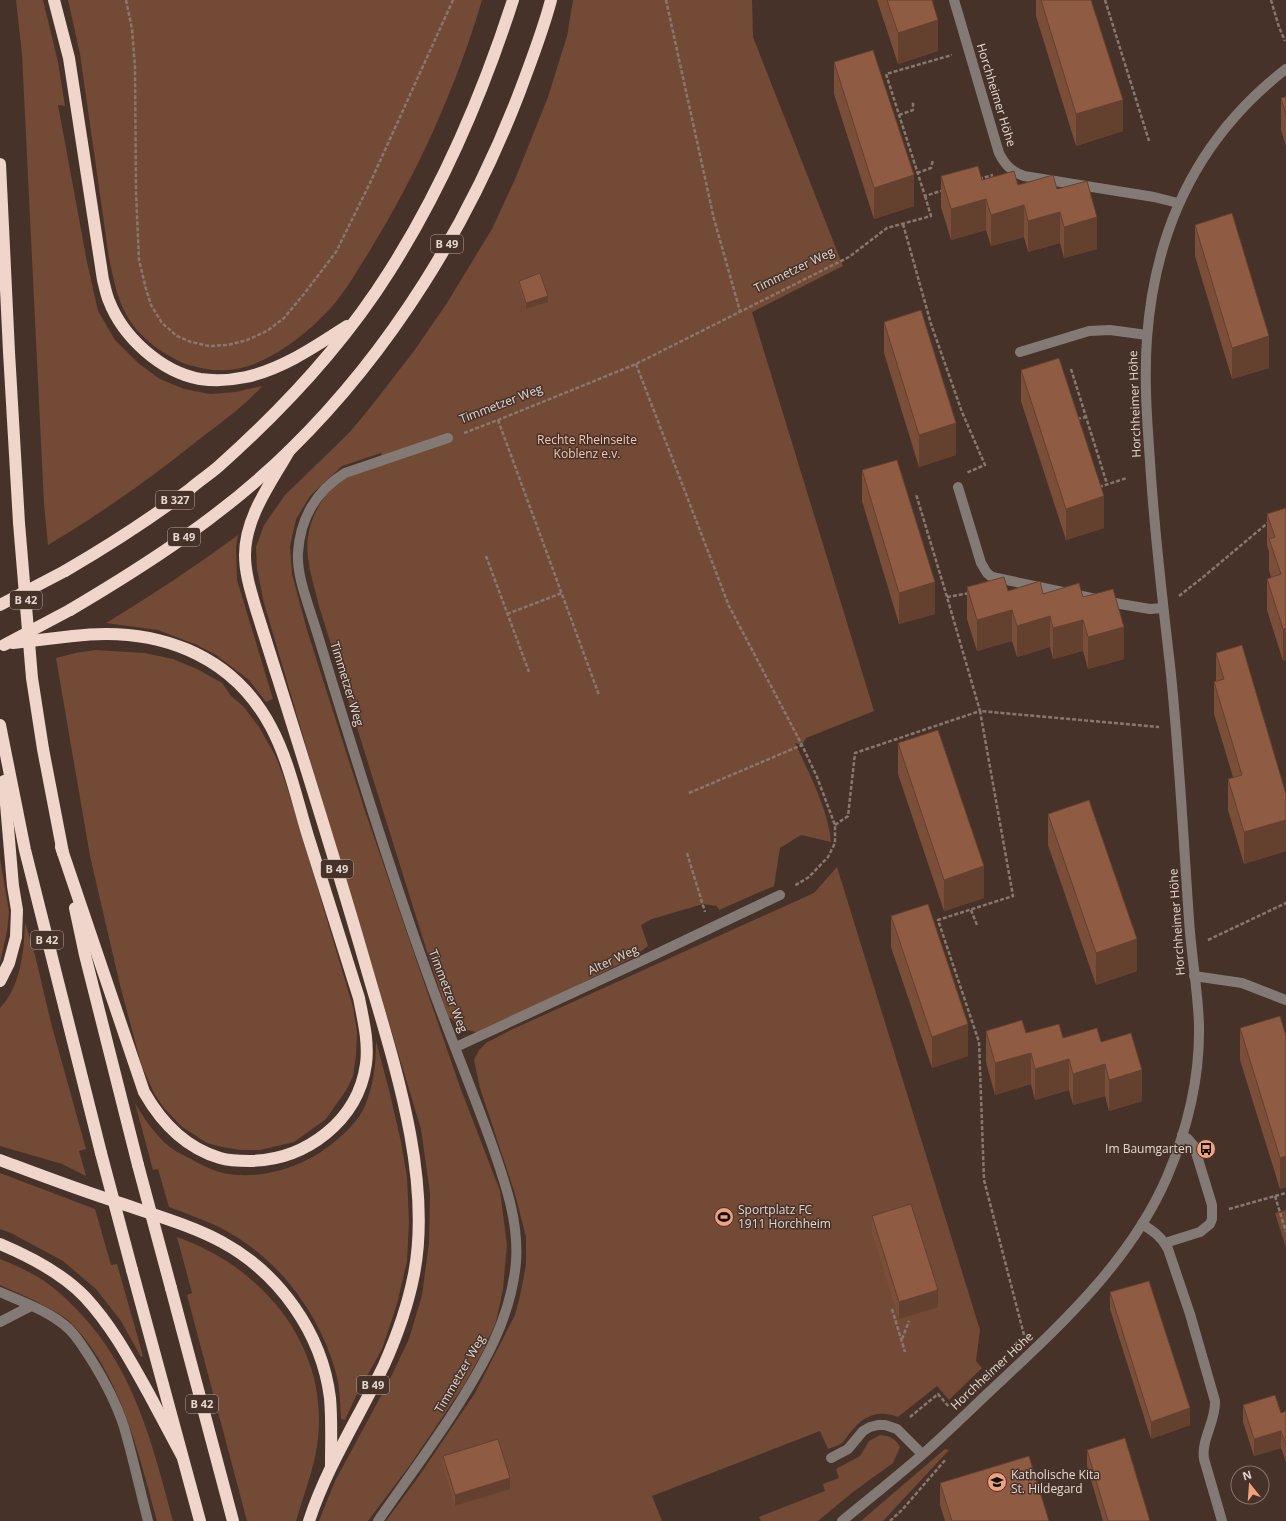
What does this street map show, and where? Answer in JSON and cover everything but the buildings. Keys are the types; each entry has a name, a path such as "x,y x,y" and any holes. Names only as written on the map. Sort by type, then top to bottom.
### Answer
{"highway":[{"path":"54,0 69,58 103,280 108,300 117,319 143,350 161,363 181,373 200,379 223,380 246,377 289,361 310,350 354,322"},
{"name":"B 49","path":"354,322 389,274 442,180 464,134 498,46 513,0"},
{"name":"B 49","path":"2,645 70,610 131,574 180,540 236,497 289,452 327,413 354,381 394,327 437,262 477,188 498,144 527,73 551,0"},
{"name":"B 42","path":"0,164 18,500 32,678 43,749 61,847 85,955 138,1165 233,1521"},
{"name":"B 327","path":"0,604 97,553 157,514 218,467 298,389 354,322"},
{"name":"B 49","path":"289,452 262,500 249,529 246,541 246,569 256,609 346,899 395,1067 409,1128 418,1204 418,1238 414,1271 408,1299 384,1364 330,1468"},
{"path":"2,645 93,633 130,634 167,642 190,651 221,669 237,682 254,701 272,728 289,773 359,998 364,1023 366,1064 362,1081 346,1114 333,1128 317,1141 300,1150 262,1161 240,1161 220,1158 203,1151 187,1142 163,1120 144,1092 61,847"},
{"path":"0,726 13,886 17,910 16,937 9,963 0,982"},
{"name":"B 42","path":"0,726 25,850 101,1153 200,1521"},
{"path":"0,1160 201,1232 235,1250 260,1269 283,1293 309,1329 316,1345 326,1377 330,1397 332,1434 330,1468 309,1521"},
{"path":"0,1244 42,1264 63,1279 93,1306 118,1338 182,1456"}],"street":[{"name":"Horchheimer Höhe","path":"954,0 999,152 1010,170"},
{"name":"Horchheimer Höhe","path":"842,1521 922,1454 1036,1348 1110,1270 1122,1255 1159,1195 1182,1135 1192,1095 1198,1058 1199,1023 1191,948 1177,728 1155,535 1147,423 1147,335 1157,267 1162,245 1178,203 1200,164 1225,128 1256,94 1286,69"},
{"path":"1010,170 1024,176 1154,197 1178,203"},
{"path":"1020,352 1089,330 1100,329 1147,335"},
{"name":"Timmetzer Weg","path":"378,1521 475,1380 493,1346 503,1323 513,1283 516,1261 515,1238 513,1214 507,1189 456,1047 417,945 351,741 304,589 298,557 299,540 303,522 311,506 332,481 345,473 448,438"},
{"path":"958,486 980,563 992,577 1120,604 1150,609 1163,608"},
{"name":"Alter Weg","path":"456,1047 780,894"},
{"path":"1194,976 1242,983 1286,1000"},
{"path":"1165,1242 1200,1232 1210,1224 1212,1219 1212,1206 1194,1146 1182,1135"},
{"path":"1142,1224 1165,1242 1190,1314 1215,1401 1215,1409 1203,1451 1222,1521"},
{"path":"0,1292 31,1306 69,1329 95,1366 112,1397 124,1426 148,1521"},
{"path":"0,1322 31,1306"},
{"path":"831,1458 848,1449 863,1431 878,1424 895,1428 922,1454"}],"path":[{"path":"126,0 132,30 135,67 136,192 139,260 152,306 162,323 177,336 191,342 209,346 247,340 267,331 284,318 336,252 370,183 452,0"},
{"path":"666,0 714,219 740,311"},
{"path":"1105,0 1149,140"},
{"path":"1271,0 1285,42"},
{"path":"947,189 924,196 886,74 956,54"},
{"path":"899,115 913,110 914,102"},
{"path":"917,173 931,168 933,160"},
{"path":"976,180 1010,170"},
{"name":"Timmetzer Weg","path":"448,438 498,420 636,364 849,257 887,228 931,216 924,196"},
{"path":"903,224 931,324 962,412 985,465 966,473 958,486"},
{"path":"636,364 729,606 802,745 823,790 835,825 835,843 828,857 809,877 780,894"},
{"path":"1071,369 1107,484"},
{"path":"1075,420 1086,417"},
{"path":"498,420 600,695"},
{"path":"1092,489 1127,478"},
{"path":"916,494 980,711 1013,896 938,920 979,1042 984,1180 1024,1338 1036,1348"},
{"path":"1163,608 1202,578 1272,519"},
{"path":"486,556 529,672"},
{"path":"507,614 562,593"},
{"path":"835,825 848,816 855,753 980,711 1150,727 1177,728"},
{"path":"688,793 802,745"},
{"path":"688,853 710,928"},
{"path":"1191,948 1286,903"},
{"path":"971,910 977,925"},
{"path":"1225,1210 1286,1193"},
{"path":"1275,1196 1286,1232"},
{"path":"892,1309 905,1352"},
{"path":"901,1340 909,1321"},
{"path":"895,1428 938,1394 960,1419"},
{"path":"890,1521 912,1498 950,1453"}],"green space":[{"path":"16,0 43,0 58,62 65,106 58,105 87,262 98,311 115,340 138,363 160,379 184,389 210,394 235,392 262,386 231,415 161,469 124,496 48,545 44,504 22,54"},
{"path":"68,0 482,0 460,66 434,130 387,222 342,294 330,309 313,325 279,352 253,365 222,370 210,370 189,365 177,360 161,351 148,341 130,321 119,299 109,258 80,54"},
{"name":"Rechte Rheinseite Koblenz e.v.","path":"573,0 752,0 753,37 843,266 752,312 874,711 806,738 802,745 795,743 822,804 831,842 801,835 780,848 774,886 719,910 717,906 703,904 652,919 641,925 648,946 632,958 480,1033 463,1029 448,1016 319,606 308,558 307,546 311,524 315,513 327,494 344,478 384,463 381,453 342,466 310,496 296,519 290,546 292,574 307,630 365,811 460,1087 500,1191 507,1245 503,1289 496,1322 483,1351 464,1385 410,1465 368,1521 319,1521 335,1481 388,1383 409,1339 422,1295 429,1243 430,1193 421,1129 264,603 257,569 256,547 264,525 285,495 349,433 414,351 447,303 492,229 516,177 548,97 567,36"},
{"path":"238,535 236,547 237,580 273,699 266,702 249,680 216,655 197,645 158,630 106,623 174,580"},
{"path":"96,650 144,653 173,659 197,669 222,683 231,696 243,706 259,727 275,755 294,809 353,1007 357,1032 353,1076 347,1089 326,1119 294,1142 260,1150 241,1150 207,1143 181,1126 165,1109 155,1095 142,1067 120,985 90,856 56,658"},
{"path":"0,858 9,912 7,931 0,963"},
{"path":"837,867 980,1330 976,1361 982,1368 949,1400 937,1386 898,1417 877,1414 865,1418 855,1427 843,1442 837,1446 828,1449 820,1431 652,1496 662,1521 386,1521 419,1476 475,1393 515,1315 520,1296 526,1265 526,1237 515,1194 480,1088 474,1060 479,1050 486,1043 513,1029 814,893"},
{"path":"25,923 35,955 51,1023 86,1149 79,1151 86,1176 62,1164 0,1146 0,1008 13,989 17,979 24,945"},
{"path":"376,1041 401,1142 407,1177 409,1222 407,1261 397,1304 382,1349 357,1394 345,1420 341,1419 340,1396 336,1373 319,1328 306,1307 292,1287 258,1252 217,1226 169,1207 158,1169 153,1170 135,1103 148,1123 164,1142 176,1151 201,1165 219,1172 236,1175 274,1172 299,1164 321,1152 334,1143 352,1126 365,1106 368,1098 375,1066"},
{"path":"0,1173 95,1209 111,1265 117,1264 143,1356 141,1357 121,1321 96,1289 63,1261 11,1233 0,1229"},
{"path":"1286,1210 1286,1248 1275,1213"},
{"path":"177,1237 206,1249 232,1265 256,1284 278,1306 295,1332 308,1359 316,1389 319,1421 317,1447 296,1521 247,1521 187,1295 192,1293"},
{"path":"0,1259 38,1277 60,1294 80,1313 115,1359 140,1411 158,1465 173,1521 157,1521 143,1468 125,1414 114,1387 101,1362 86,1340 68,1320 39,1303 0,1285"},
{"path":"880,1435 892,1438 900,1447 893,1463 853,1492 818,1521 761,1521 759,1517 825,1491 823,1484 839,1478 836,1469 860,1456 869,1441"},
{"path":"945,1449 949,1450 883,1521 861,1521"}],"place":[{"name":"Im Baumgarten","path":"1206,1149"},
{"name":"Sportplatz FC 1911 Horchheim","path":"724,1217"},
{"name":"Katholische Kita St. Hildegard","path":"997,1482"}]}
